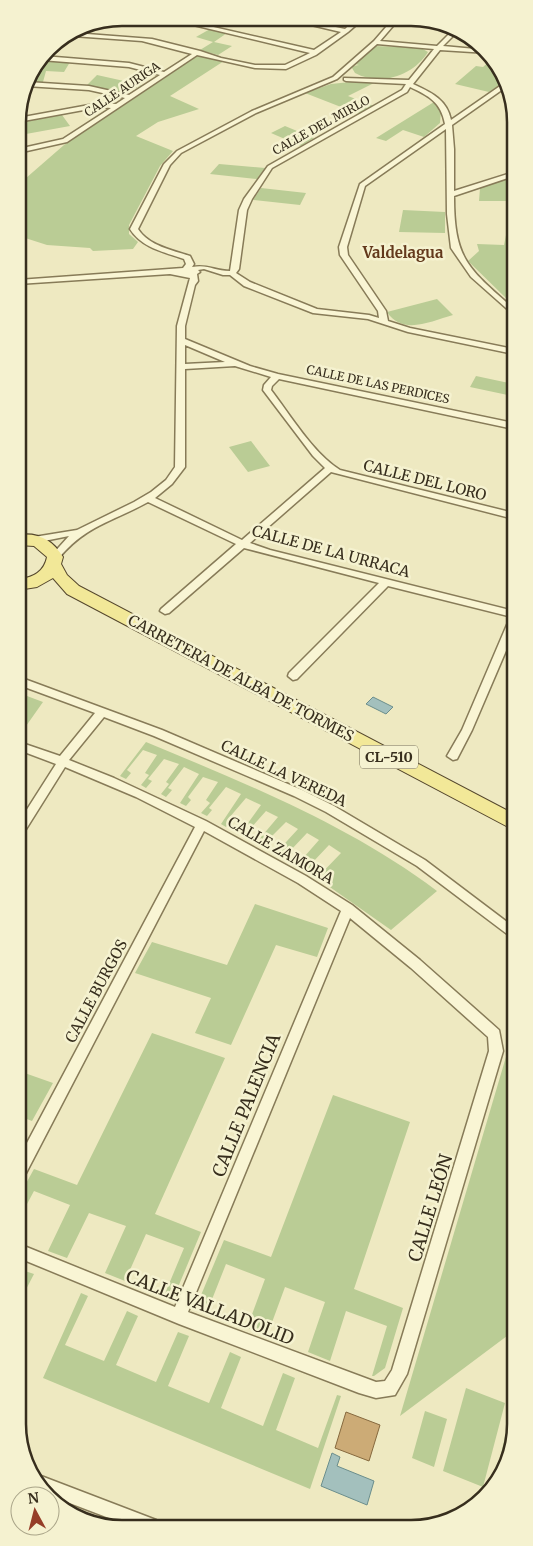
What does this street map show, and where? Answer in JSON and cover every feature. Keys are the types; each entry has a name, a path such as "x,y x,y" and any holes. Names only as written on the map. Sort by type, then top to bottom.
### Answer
{"main road":[{"name":"CL-510","path":"26,540 45,544 55,561 50,572 26,583"},
{"name":"CARRETERA DE ALBA DE TORMES","path":"55,561 61,578 73,590 507,819"},
{"name":"CARRETERA DE ALBA DE TORMES","path":"26,583 73,590"}],"street":[{"path":"202,26 314,52"},
{"path":"324,26 346,31"},
{"path":"83,35 150,41 259,67 287,66 314,52 352,26"},
{"path":"55,561 68,539 82,530 147,498 171,481 180,467 180,340 181,326 191,285 188,272 190,264 187,258 139,237 134,229 166,164 191,144 254,112 323,84 339,74 376,42 390,26"},
{"path":"406,84 451,35"},
{"path":"376,42 475,51"},
{"name":"CALLE AURIGA","path":"26,150 65,141 198,52"},
{"path":"50,59 129,65 164,74"},
{"path":"348,66 350,75"},
{"path":"387,81 416,72"},
{"path":"339,74 368,80 406,84 440,102 446,114 450,136 452,236 459,256 478,280 507,307"},
{"name":"CALLE DEL MIRLO","path":"232,273 235,269 245,205 270,168 406,84"},
{"path":"34,85 89,88 128,98"},
{"path":"384,321 382,312 344,255 343,247 361,187 501,89"},
{"path":"26,119 100,105 115,106"},
{"path":"446,114 461,115"},
{"path":"436,133 450,136"},
{"path":"450,192 468,190 507,176"},
{"path":"26,281 188,272 210,268 232,273 247,284 305,308 349,317 384,321 408,330 507,351"},
{"path":"349,317 376,303"},
{"name":"CALLE DE LAS PERDICES","path":"180,340 217,360 277,376 507,425"},
{"name":"CALLE DE LAS PERDICES","path":"180,367 217,360"},
{"path":"165,611 330,468 316,454 267,390 268,385 277,376"},
{"name":"CALLE DEL LORO","path":"330,468 356,478 507,514"},
{"name":"CALLE DE LA URRACA","path":"147,498 243,544 507,612"},
{"path":"26,540 82,530"},
{"path":"293,676 386,582"},
{"path":"452,756 467,730 507,636"},
{"name":"CALLE LA VEREDA","path":"26,684 158,733 298,793 330,809 421,863 507,929"},
{"path":"26,820 63,761 102,712"},
{"name":"CALLE ZAMORA","path":"26,748 63,761 150,797 321,890 378,932 494,1034"},
{"name":"CALLE BURGOS","path":"26,1159 202,824"},
{"name":"CALLE PALENCIA","path":"179,1316 348,909"},
{"name":"CALLE LEÓN","path":"390,1389 399,1374 472,1135 496,1051 494,1034"},
{"name":"CALLE VALLADOLID","path":"26,1254 179,1316 359,1385 376,1390 390,1389"},
{"path":"54,1492 70,1502 130,1520"}],"green space":[{"path":"210,29 227,33 214,42 232,46 218,55 200,50 213,42 196,37"},
{"path":"375,46 421,48 428,52 414,67 386,79 375,79 355,73 352,68 353,66 359,65 355,64"},
{"path":"199,55 224,61 170,96 199,109 158,122 136,136 173,151 160,166 129,225 129,234 138,242 133,249 93,251 90,248 47,245 26,238 26,178 64,145"},
{"path":"49,60 70,62 64,72 46,71 43,82 35,82"},
{"path":"487,64 499,86 489,92 455,84 476,66 483,67"},
{"path":"97,75 142,85 125,93 87,85"},
{"path":"376,82 348,96 374,106 359,114 305,93 331,84"},
{"path":"434,102 441,111 440,123 424,137 403,130 386,141 376,138"},
{"path":"62,115 70,126 26,134 26,122"},
{"path":"285,126 314,138 301,146 271,133"},
{"path":"219,164 265,168 257,179 210,174"},
{"path":"507,179 507,201 479,201 480,188"},
{"path":"261,188 306,193 300,205 253,200"},
{"path":"403,210 445,212 445,233 399,232"},
{"path":"507,230 507,299 468,261 479,251 477,244 504,245"},
{"path":"437,299 453,315 427,323 409,325 394,319 387,312"},
{"path":"476,376 507,383 507,395 470,387"},
{"path":"251,441 270,466 248,472 229,447"},
{"path":"26,696 43,702 26,726"},
{"path":"146,742 259,790 333,826 403,867 437,891 391,930 317,878 341,853 329,845 312,863 315,865 308,872 297,865 319,840 307,833 290,851 293,853 288,860 276,853 298,829 286,822 269,839 272,841 267,848 256,843 278,817 266,811 250,829 253,831 247,838 240,834 261,805 246,798 229,818 232,820 226,827 221,824 241,794 226,787 209,808 212,810 207,816 201,813 210,803 206,800 218,782 203,777 188,797 191,800 186,806 180,803 199,774 184,767 168,788 172,790 166,797 161,794 169,784 166,782 179,764 164,759 148,779 152,781 146,788 141,785 149,775 145,773 157,755 143,750 127,770 131,773 126,779 120,776"},
{"path":"255,904 328,928 317,957 276,945 231,1045 195,1033 211,998 135,973 152,942 227,965"},
{"path":"152,1033 225,1058 155,1214 201,1232 176,1292 166,1297 164,1296 184,1248 146,1234 125,1281 105,1273 126,1226 89,1213 67,1258 48,1251 70,1205 34,1191 26,1206 26,1183 34,1169 77,1185"},
{"path":"507,1053 507,1336 400,1416"},
{"path":"26,1073 53,1083 32,1121 26,1119"},
{"path":"333,1095 410,1122 354,1289 403,1308 385,1368 374,1376 372,1376 387,1326 346,1311 330,1361 308,1352 325,1302 285,1287 267,1336 247,1328 265,1279 226,1264 207,1312 200,1309 199,1300 224,1240 271,1257"},
{"path":"26,1271 34,1274 26,1289"},
{"path":"81,1293 88,1296 65,1345 104,1361 127,1311 138,1316 116,1365 156,1382 178,1332 189,1336 168,1386 209,1403 230,1352 241,1357 221,1408 263,1426 283,1373 295,1378 276,1430 318,1448 337,1395 341,1396 310,1489 43,1378"},
{"path":"466,1388 505,1403 483,1487 443,1471"},
{"path":"425,1411 447,1419 434,1467 412,1458"},
{"path":"507,1428 505,1442 501,1455"}],"water":[{"path":"373,697 393,707 386,714 366,704"},
{"path":"332,1453 340,1457 337,1466 374,1481 367,1505 321,1486"}],"building":[{"path":"346,1412 380,1425 369,1461 335,1448"}],"district":[{"name":"Valdelagua","path":"403,252"}]}
